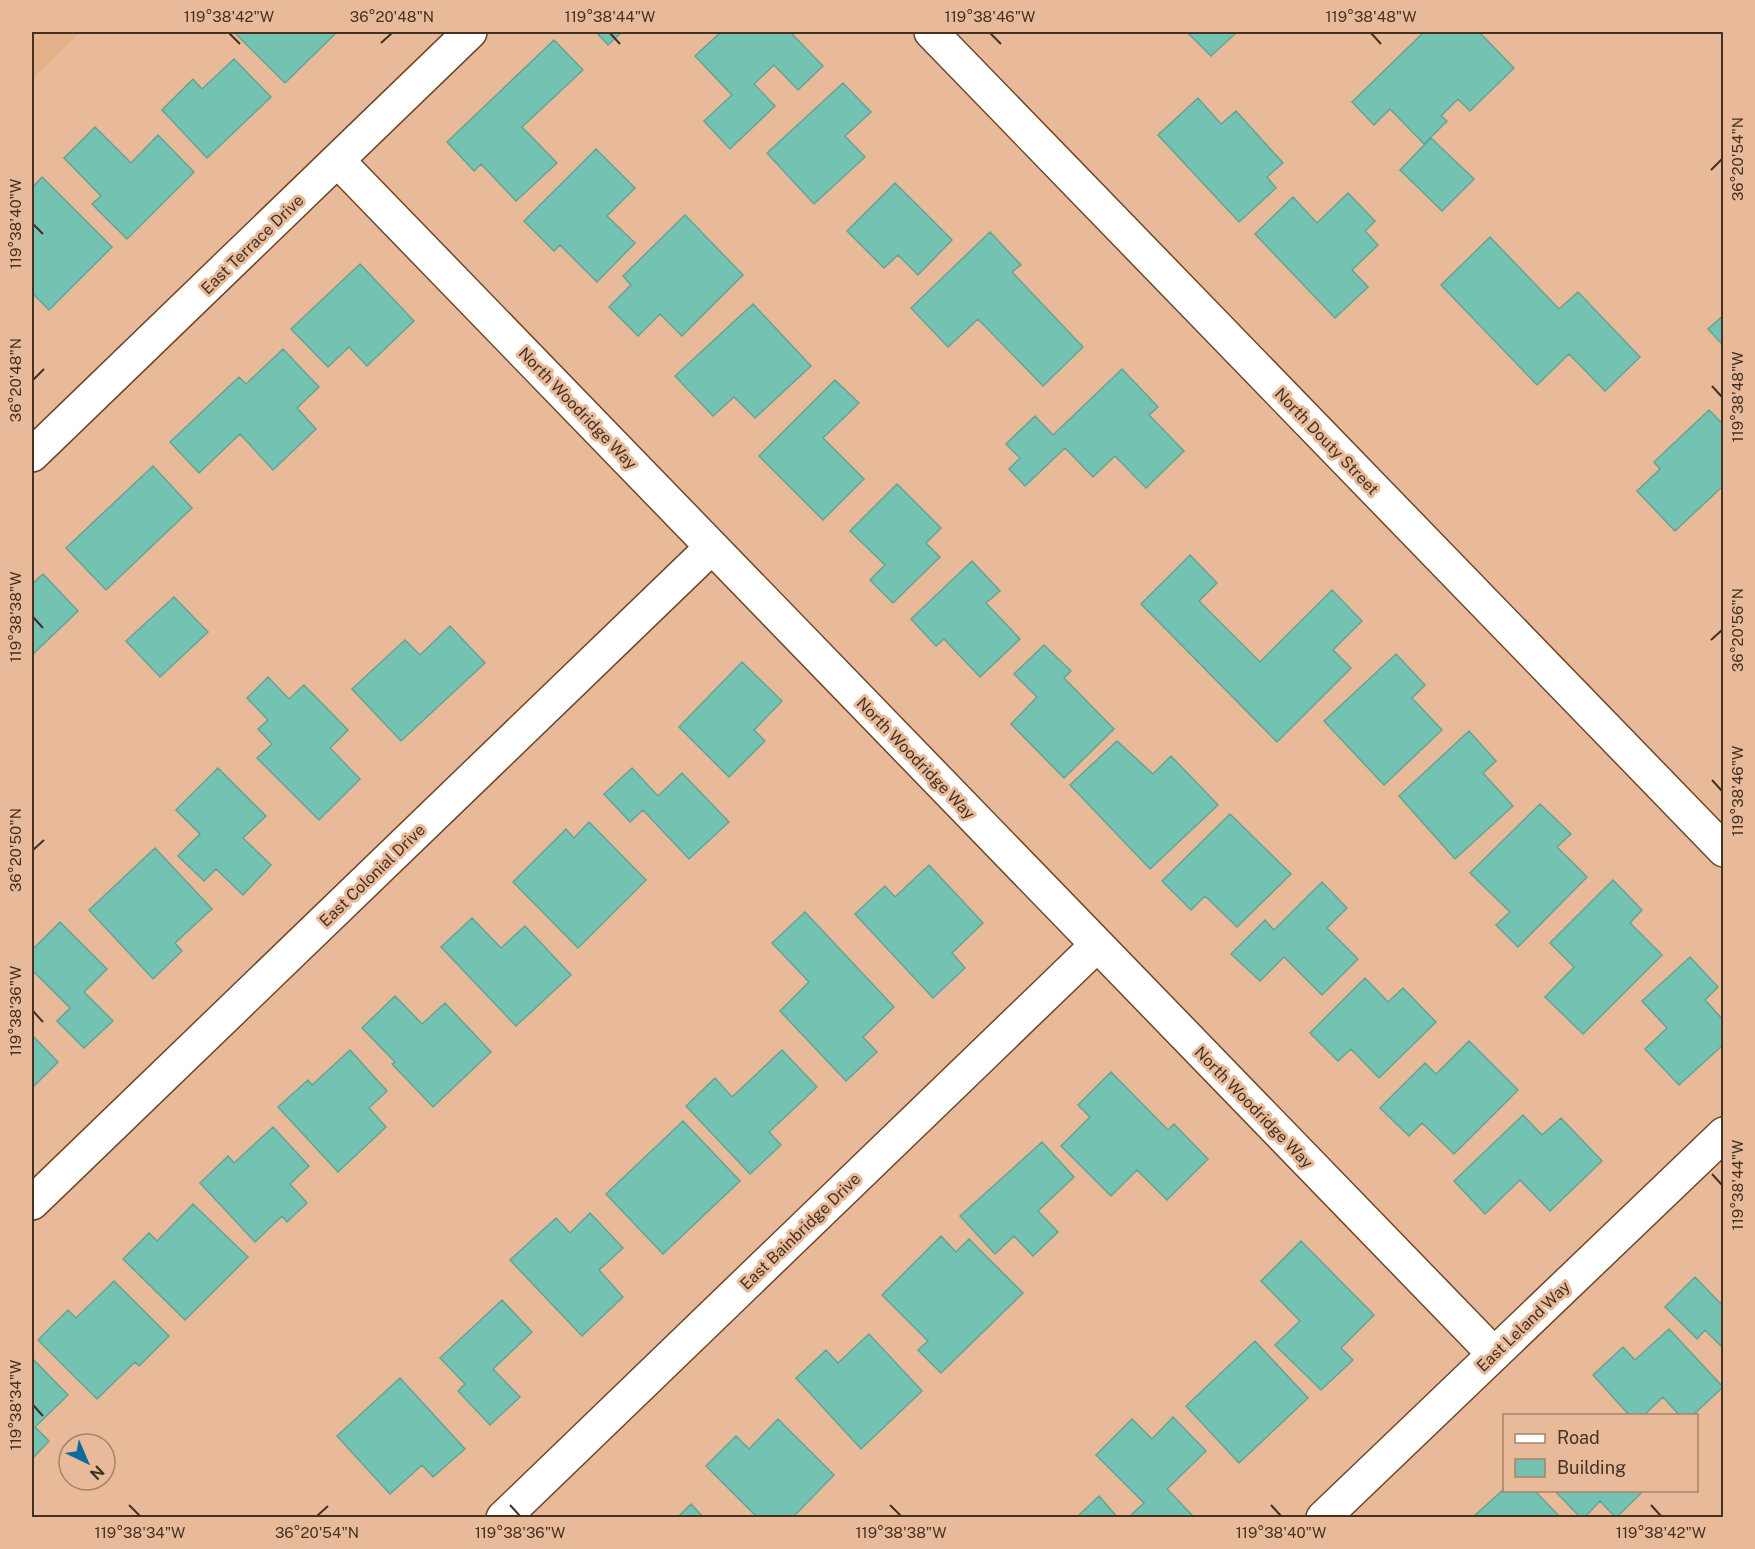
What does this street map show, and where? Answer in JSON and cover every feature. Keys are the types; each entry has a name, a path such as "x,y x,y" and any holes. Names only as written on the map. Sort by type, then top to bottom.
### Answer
{"street":[{"name":"East Terrace Drive","path":"32,455 470,32"},
{"name":"North Douty Street","path":"931,32 1724,850"},
{"name":"North Woodridge Way","path":"338,161 1494,1354"},
{"name":"East Colonial Drive","path":"32,1203 712,547"},
{"name":"East Bainbridge Drive","path":"503,1518 1097,945"},
{"name":"East Leland Way","path":"1323,1518 1724,1134"}],"shaded area":[{"path":"32,32 81,32 32,79"}],"building":[{"path":"234,32 337,32 285,83"},
{"path":"596,32 622,32 608,45"},
{"path":"721,32 790,32 823,66 798,90 774,65 754,84 775,106 730,149 704,121 732,95 695,56"},
{"path":"1187,32 1237,32 1211,56"},
{"path":"1424,32 1479,32 1514,68 1470,111 1458,99 1441,116 1447,121 1424,144 1390,109 1374,125 1352,102"},
{"path":"554,40 583,70 522,127 557,163 516,201 481,164 474,171 447,142"},
{"path":"234,59 271,97 207,158 162,110 193,79 202,89"},
{"path":"843,83 871,112 845,136 865,157 814,204 767,153"},
{"path":"1198,98 1221,124 1236,111 1283,163 1267,177 1276,188 1239,222 1158,135"},
{"path":"95,127 131,163 158,135 194,172 127,239 92,204 101,196 64,158"},
{"path":"1431,138 1474,179 1442,211 1400,170"},
{"path":"596,149 635,188 607,216 635,243 597,282 560,245 554,251 524,221"},
{"path":"42,177 112,247 49,310 32,293 32,188"},
{"path":"895,183 952,240 918,275 898,255 884,268 847,231"},
{"path":"1348,193 1375,221 1365,231 1378,245 1352,270 1368,287 1335,318 1255,234 1293,197 1317,223"},
{"path":"685,215 743,275 682,336 660,314 638,336 609,307 631,285 623,276"},
{"path":"990,232 1021,265 1012,272 1083,347 1043,386 978,319 948,347 911,308"},
{"path":"1490,237 1559,309 1578,292 1640,357 1605,391 1569,354 1537,385 1441,285"},
{"path":"360,264 414,321 367,366 349,347 328,367 291,329"},
{"path":"753,304 811,366 755,418 734,397 713,416 675,376"},
{"path":"1724,315 1724,346 1708,329"},
{"path":"283,349 319,387 297,408 316,429 273,470 240,434 199,473 170,442 239,377 246,384"},
{"path":"1122,369 1158,407 1149,415 1184,451 1146,488 1115,456 1093,477 1065,448 1025,486 1009,469 1020,458 1006,444 1035,416 1053,435"},
{"path":"835,380 859,403 823,438 864,479 823,520 759,456"},
{"path":"1709,410 1724,425 1724,485 1675,531 1637,491 1660,469 1654,462"},
{"path":"153,466 192,508 106,590 66,548"},
{"path":"897,484 941,528 926,543 940,557 893,603 870,580 885,565 850,531"},
{"path":"1190,555 1217,583 1199,601 1260,662 1332,590 1362,621 1333,650 1351,668 1277,742 1141,604"},
{"path":"972,561 1000,591 986,603 1020,639 980,677 944,639 936,646 911,619"},
{"path":"43,574 78,611 32,655 32,584"},
{"path":"174,597 208,632 160,677 126,641"},
{"path":"450,626 485,663 401,741 352,689 405,640 420,655"},
{"path":"1044,645 1071,671 1064,678 1114,729 1064,778 1011,724 1037,697 1014,674"},
{"path":"1396,654 1425,685 1412,698 1442,730 1384,785 1324,721"},
{"path":"742,662 782,701 754,730 765,741 729,777 679,727"},
{"path":"268,677 289,699 304,685 348,730 330,748 360,779 319,820 257,758 272,744 258,729 268,720 247,698"},
{"path":"1469,731 1496,761 1483,773 1513,806 1455,859 1399,796"},
{"path":"1117,741 1153,774 1171,756 1218,805 1150,869 1070,785"},
{"path":"218,768 266,816 243,838 271,865 243,895 216,869 204,881 178,856 200,834 176,810"},
{"path":"632,768 658,796 682,773 729,822 689,859 643,810 630,822 604,794"},
{"path":"1540,804 1571,834 1557,847 1587,877 1518,947 1496,925 1510,912 1470,873"},
{"path":"1230,814 1291,874 1237,927 1205,896 1191,910 1162,881"},
{"path":"589,822 646,880 578,948 513,882 566,829 574,838"},
{"path":"155,848 212,909 175,943 182,951 153,979 89,910"},
{"path":"929,865 983,923 952,953 965,968 933,998 855,914 885,886 895,897"},
{"path":"1613,880 1642,910 1630,923 1662,955 1583,1034 1545,997 1574,967 1550,943"},
{"path":"1322,882 1347,908 1327,928 1358,959 1322,995 1284,957 1260,981 1231,954 1265,920 1274,930"},
{"path":"805,912 894,1007 863,1037 877,1052 846,1081 780,1011 809,982 772,943"},
{"path":"472,918 501,948 525,926 571,975 516,1026 441,947"},
{"path":"60,922 107,969 84,992 113,1021 84,1048 57,1021 70,1008 32,970 32,950"},
{"path":"1690,957 1718,987 1705,1000 1724,1021 1724,1044 1679,1085 1645,1049 1667,1028 1642,1001"},
{"path":"1365,978 1388,1002 1403,988 1436,1022 1379,1078 1351,1049 1338,1061 1310,1033"},
{"path":"395,996 422,1024 445,1003 491,1052 433,1107 392,1064 395,1062 362,1028"},
{"path":"32,1035 58,1062 32,1088"},
{"path":"1469,1041 1518,1090 1454,1154 1422,1123 1409,1136 1380,1108 1425,1063 1436,1074"},
{"path":"350,1050 387,1091 369,1108 386,1127 338,1172 278,1107 308,1080 312,1085"},
{"path":"782,1050 817,1087 769,1132 781,1145 750,1174 686,1106 715,1078 732,1097"},
{"path":"1111,1072 1168,1130 1174,1124 1208,1159 1167,1200 1137,1170 1111,1196 1061,1146 1090,1117 1078,1105"},
{"path":"1523,1115 1542,1135 1561,1118 1602,1161 1550,1211 1520,1180 1485,1214 1454,1181"},
{"path":"683,1121 740,1181 663,1254 606,1194"},
{"path":"273,1127 309,1166 290,1184 307,1203 287,1222 282,1216 255,1242 200,1183 228,1156 234,1163"},
{"path":"1042,1142 1074,1177 1038,1211 1058,1232 1033,1256 1014,1236 995,1254 960,1216"},
{"path":"193,1204 248,1257 185,1320 123,1259 149,1233 157,1241"},
{"path":"590,1213 623,1248 599,1270 623,1297 582,1336 510,1260 556,1218 570,1233"},
{"path":"941,1236 956,1252 969,1239 1023,1293 941,1373 918,1350 928,1341 882,1295"},
{"path":"1301,1241 1374,1315 1341,1348 1353,1360 1321,1390 1275,1345 1300,1321 1261,1281"},
{"path":"1695,1277 1720,1303 1724,1299 1724,1349 1705,1330 1697,1339 1665,1307"},
{"path":"114,1281 169,1336 139,1366 135,1362 97,1399 38,1340 68,1310 76,1318"},
{"path":"502,1300 532,1332 493,1369 520,1397 490,1425 458,1391 465,1384 440,1358"},
{"path":"1669,1329 1723,1387 1694,1414 1678,1414 1663,1397 1645,1414 1628,1414 1593,1375 1623,1347 1635,1360"},
{"path":"869,1334 922,1391 861,1449 796,1378 826,1350 838,1363"},
{"path":"1255,1341 1308,1398 1239,1463 1186,1406"},
{"path":"32,1358 68,1395 35,1427 49,1441 32,1459"},
{"path":"400,1378 465,1449 433,1477 422,1465 390,1494 337,1436"},
{"path":"1173,1417 1206,1451 1167,1489 1192,1515 1189,1518 1136,1518 1132,1514 1144,1503 1096,1455 1132,1419 1152,1439"},
{"path":"778,1419 834,1475 792,1518 758,1518 706,1466 736,1436 749,1449"},
{"path":"1503,1490 1503,1492 1536,1492 1561,1518 1472,1518"},
{"path":"1556,1492 1642,1492 1616,1518 1600,1501 1584,1518 1581,1518"},
{"path":"1099,1496 1118,1518 1076,1518"},
{"path":"691,1504 704,1518 677,1518"}]}
